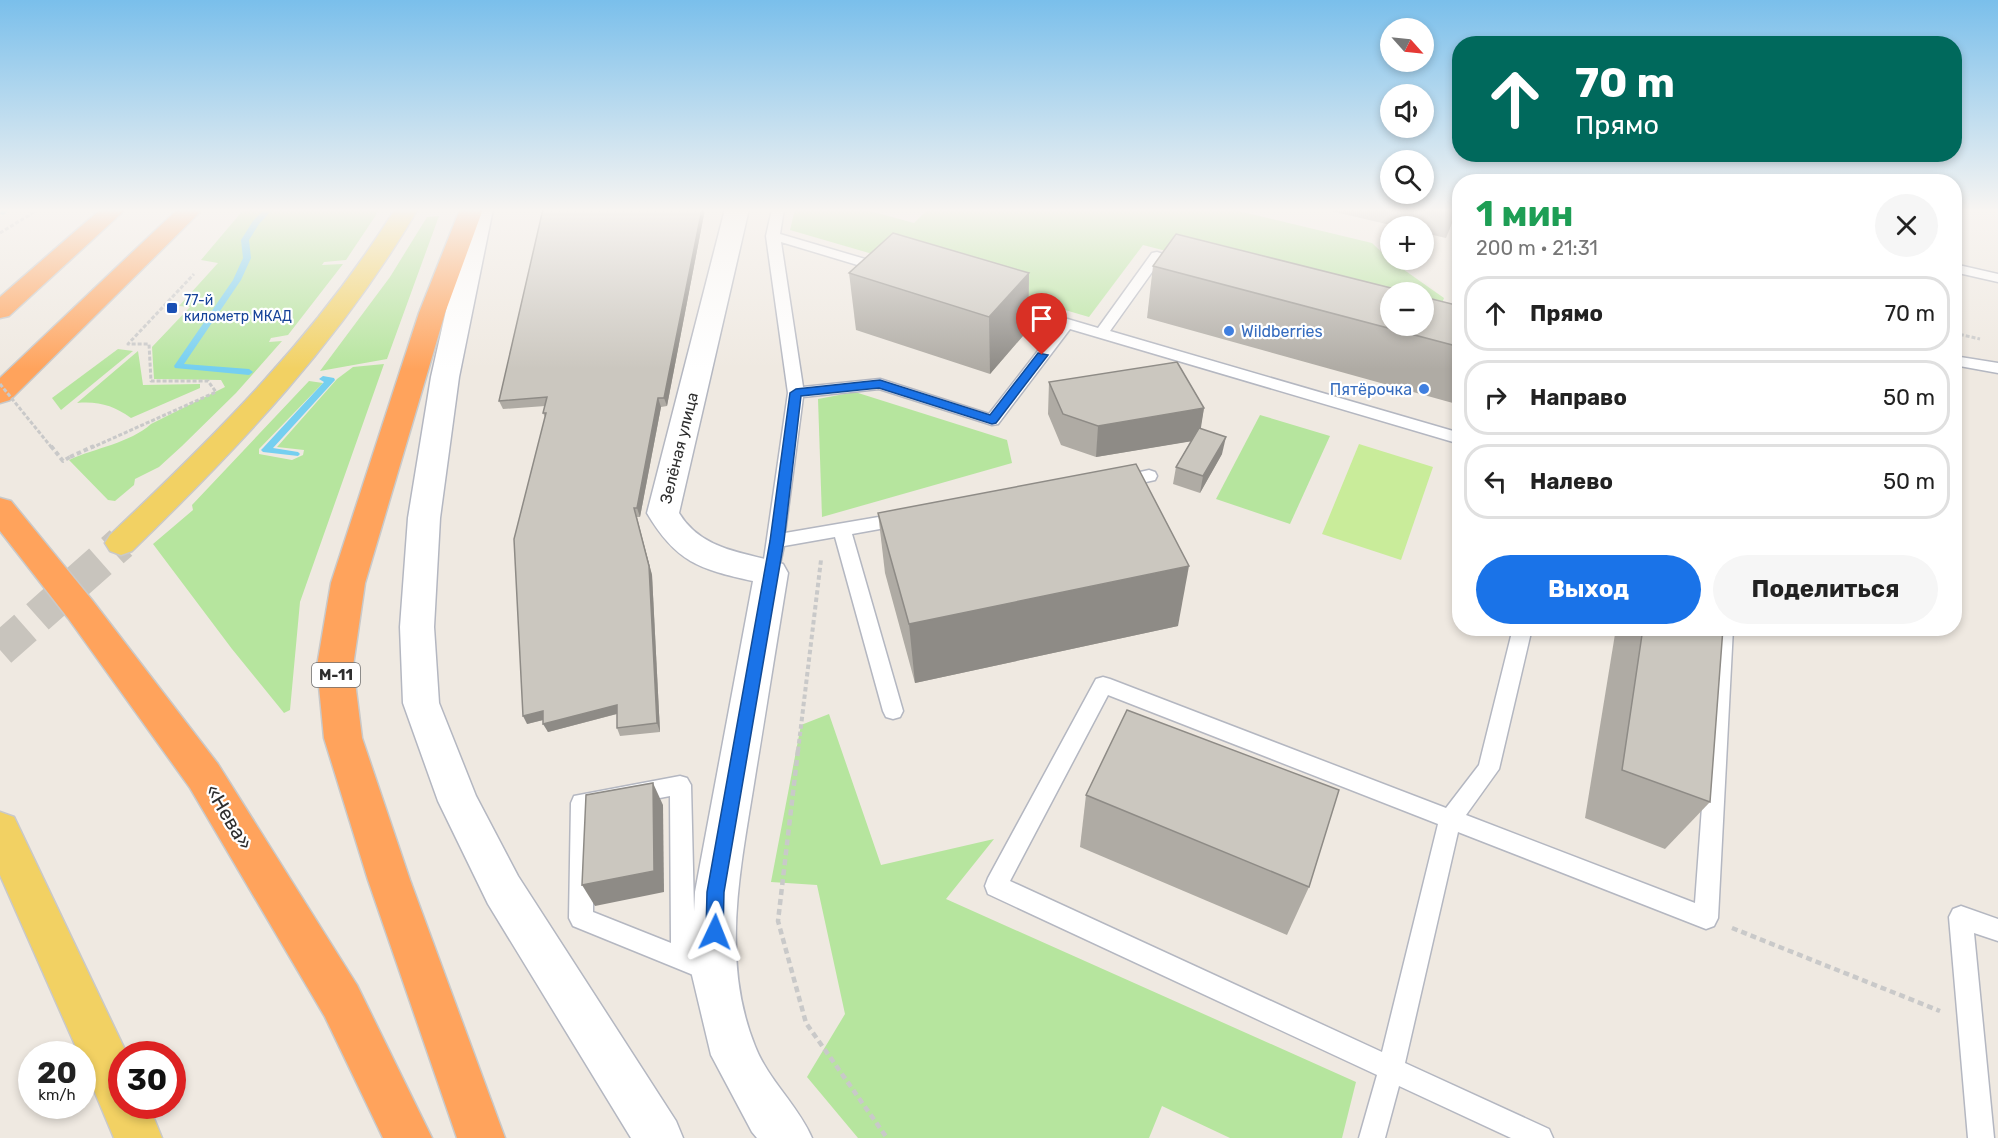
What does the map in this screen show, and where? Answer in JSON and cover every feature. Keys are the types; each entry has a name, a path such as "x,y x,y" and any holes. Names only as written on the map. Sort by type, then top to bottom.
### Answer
{"highway":[{"path":"0,310 55,262"},
{"path":"0,394 137,262"},
{"name":"М-11","path":"452,262 432,313 348,583 335,666 343,738 389,880 482,1138"},
{"name":"«Нева»","path":"5,515 80,609 204,776 341,1001 408,1138"}],"main road":[{"path":"121,543 220,448 300,360 354,291 373,262"},
{"path":"0,830 108,1066"},
{"path":"130,1119 138,1138"}],"street":[{"path":"470,262 445,377 424,518 417,627 421,703 458,801 503,890 659,1138"},
{"name":"Зелёная улица","path":"724,262 663,513 672,532 712,559 774,557"},
{"path":"774,557 716,892 698,965 734,1055 769,1115 788,1138"}],"lane":[{"path":"774,557 796,393 777,262"},
{"path":"861,262 898,273"},
{"path":"1102,333 1152,262"},
{"path":"1179,262 1201,268"},
{"path":"1962,270 1998,278"},
{"path":"988,300 1452,437"},
{"path":"796,393 880,384 992,420 1067,323"},
{"path":"1962,361 1998,368"},
{"path":"1102,484 1149,476"},
{"path":"774,557 833,531 924,515"},
{"path":"833,531 893,711"},
{"path":"1372,1138 1391,1069 1450,819 1489,769 1521,636"},
{"path":"1540,1138 996,886 1103,685 1706,918 1724,636"},
{"path":"680,784 698,965 581,918 582,803 680,784"},
{"path":"1981,1138 1961,917 1998,930"}],"path":[{"path":"0,384 63,461 216,392 208,381 151,381 149,344 128,344 194,274"},
{"path":"1962,335 1987,341"},
{"path":"833,531 778,921 806,1023 887,1138"},
{"path":"1706,918 1971,1023"}],"green space":[{"path":"213,262 343,264 288,335 271,338 269,342 282,341 236,393 159,467 135,479 134,485 115,501 108,500 69,460 123,441 143,431 151,424 225,387 221,380 154,379 152,347 190,307 179,306 218,263"},
{"path":"399,262 422,262 387,359 320,371"},
{"path":"900,262 1130,262 1089,317"},
{"path":"1209,262 1380,262 1380,270 1404,270 1421,282 1380,282 1380,306"},
{"path":"1434,291 1444,298 1436,320 1434,320"},
{"path":"118,349 133,351 61,410 52,398"},
{"path":"138,351 143,385 200,384 200,388 131,418 106,405 77,403"},
{"path":"384,364 300,602 290,710 284,713 232,649 153,544 193,510 192,505 309,381 323,383 259,449 259,454 292,460 303,455 304,450 277,447 337,379 353,367"},
{"path":"855,392 1007,440 1012,463 822,517 818,399"},
{"path":"1260,415 1330,436 1290,524 1216,499"},
{"path":"1359,444 1433,467 1401,560 1322,534"},
{"path":"829,714 881,865 994,839 946,899 1356,1082 1342,1138 1230,1138 1162,1106 1149,1138 858,1138 807,1077 845,1014 817,885 771,882 801,725"}],"building":[{"path":"531,262 691,262 664,398 658,398 637,508 634,508 649,566 657,723 617,728 617,705 543,724 543,711 523,716 514,539 546,413 543,413 547,397 499,401"},
{"path":"861,262 992,262 1029,273 989,317 849,273"},
{"path":"1156,262 1288,262 1380,285 1380,326 1153,266"},
{"path":"1434,300 1452,304 1452,345 1418,336 1434,336"},
{"path":"1177,362 1204,408 1098,426 1063,414 1049,382"},
{"path":"1199,428 1226,437 1203,476 1176,467"},
{"path":"1136,464 1189,566 909,624 878,513"},
{"path":"1642,636 1722,636 1710,802 1622,770"},
{"path":"1127,710 1339,790 1309,887 1086,795"},
{"path":"653,783 654,871 582,885 586,795"}],"waterway":[{"path":"245,262 237,280 178,366 249,372"},
{"path":"295,454 266,450 331,380 323,379"}],"tunnel":[{"path":"0,650 121,543"}],"place":[{"name":"77-й километр МКАД","path":"172,308"},
{"name":"Wildberries","path":"1229,331"},
{"name":"Пятёрочка","path":"1424,389"}],"route":[{"path":"715,932 716,892 777,541 796,393 880,384 992,420 1042,355"}]}
